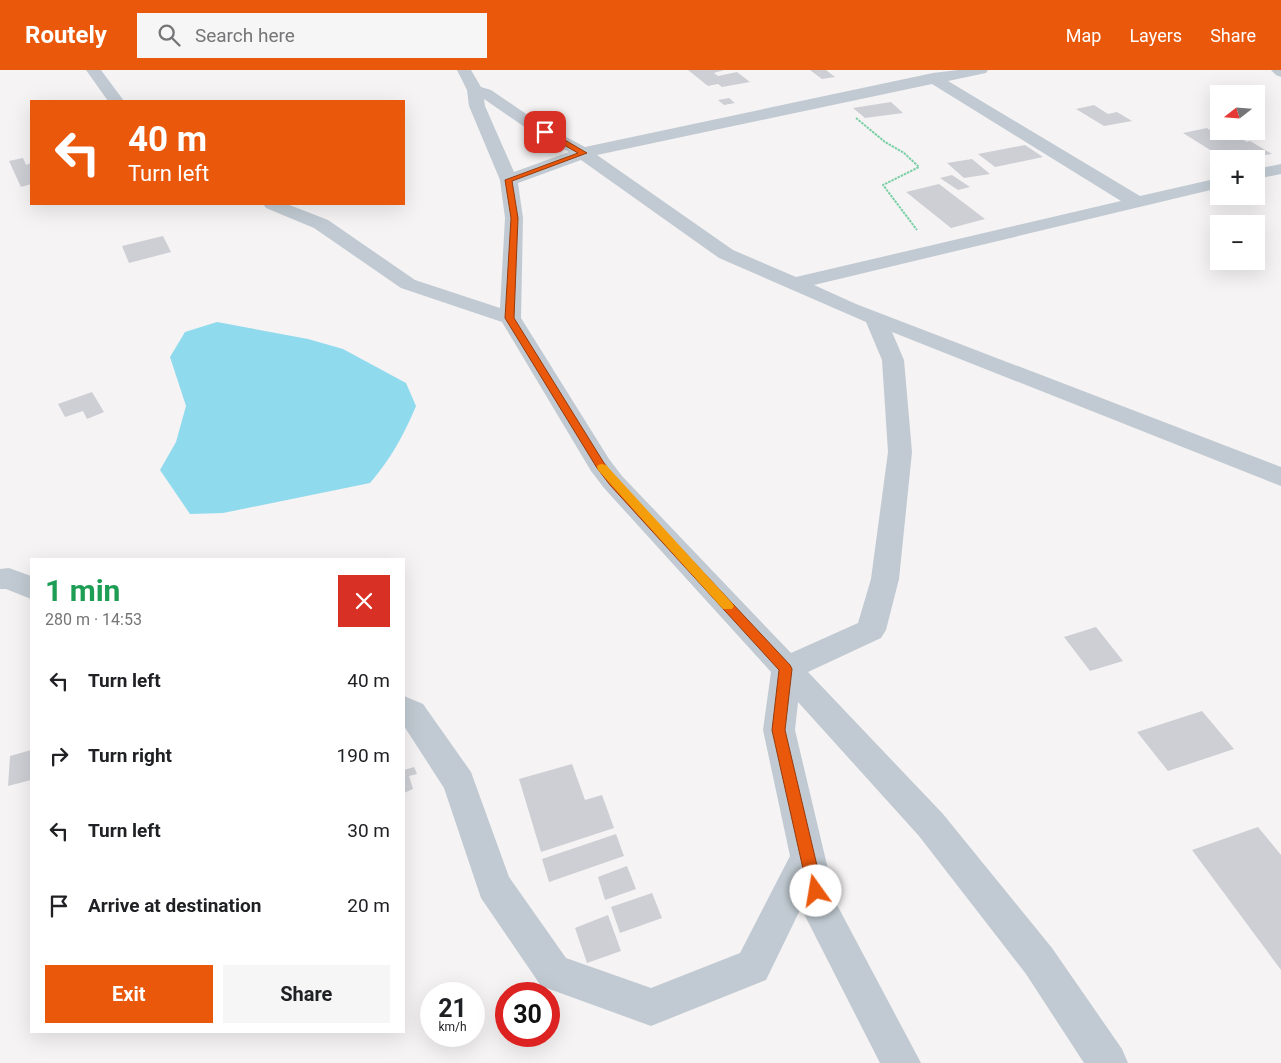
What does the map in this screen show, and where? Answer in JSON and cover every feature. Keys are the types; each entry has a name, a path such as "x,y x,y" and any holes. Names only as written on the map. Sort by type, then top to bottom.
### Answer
{"street":[{"path":"93,70 115,100"},
{"path":"509,180 583,153 933,78 981,70"},
{"path":"933,78 1136,202"},
{"path":"469,80 532,125 583,153 726,254 876,318 1281,477"},
{"path":"469,80 477,106 509,180 514,218 510,318 600,465 613,482 930,825 1039,961 1108,1063"},
{"path":"1265,172 1281,169"},
{"path":"797,283 1210,185"},
{"path":"274,205 321,224 408,284 510,318"},
{"path":"786,669 871,630 885,579 900,452 892,360 876,318"},
{"path":"0,579 9,578 30,588"},
{"path":"786,669 779,730 820,908 901,1063"},
{"path":"405,709 412,712 459,782 494,886 554,972 651,1007 753,967 808,857"}],"path":[{"path":"847,96 848,110 860,124 904,153 919,166 883,185 916,230 924,231"}],"water":[{"path":"217,322 308,339 343,349 406,383 416,406 396,447 370,483 223,513 190,514 160,470 176,442 186,406 170,357 185,332"}],"building":[{"path":"688,70 724,70 714,73 718,76 737,72 750,82 722,87 718,84 708,86"},
{"path":"810,70 826,70 835,77 822,79"},
{"path":"729,98 735,103 724,105 718,100"},
{"path":"891,102 903,113 865,118 853,108"},
{"path":"1094,105 1108,114 1117,112 1132,121 1104,126 1076,109"},
{"path":"1207,128 1210,130 1210,140 1250,141 1272,154 1265,155 1265,150 1210,150 1183,133"},
{"path":"1025,145 1043,157 995,167 978,154"},
{"path":"23,158 26,165 30,163 30,184 21,187 9,161"},
{"path":"972,159 990,174 964,178 947,163"},
{"path":"952,175 970,187 958,190 940,178"},
{"path":"939,184 985,219 951,228 906,192"},
{"path":"163,236 171,252 129,263 122,246"},
{"path":"92,392 104,412 87,419 83,411 65,417 58,404"},
{"path":"1096,627 1123,661 1090,671 1064,637"},
{"path":"1202,711 1234,749 1168,771 1137,732"},
{"path":"30,750 30,780 8,786 10,756"},
{"path":"572,764 585,800 602,795 614,828 541,852 519,779"},
{"path":"414,767 417,774 409,776 413,789 405,793 405,770"},
{"path":"1258,827 1281,855 1281,970 1192,850"},
{"path":"616,834 624,856 549,882 542,859"},
{"path":"627,866 636,889 605,900 598,877"},
{"path":"652,893 662,918 620,933 611,907"},
{"path":"608,915 621,951 587,963 575,928"}],"slow traffic":[{"path":"602,467 613,482 728,606"}],"route":[{"path":"545,132 559,138 583,153 509,180 514,218 510,318 600,465 613,482 786,669 779,730 816,891"}]}
